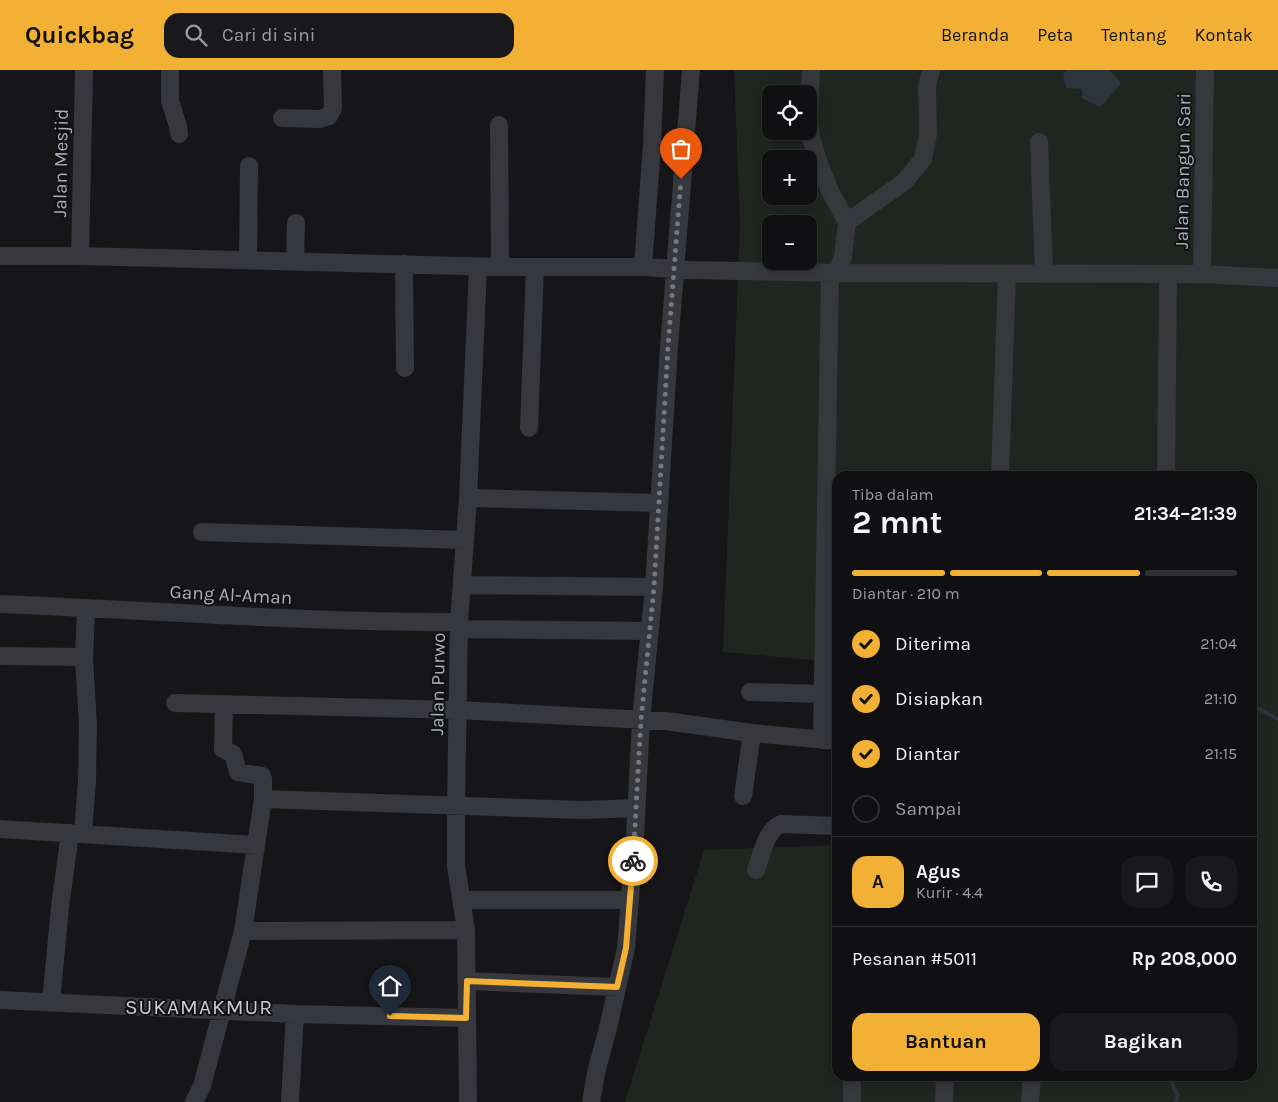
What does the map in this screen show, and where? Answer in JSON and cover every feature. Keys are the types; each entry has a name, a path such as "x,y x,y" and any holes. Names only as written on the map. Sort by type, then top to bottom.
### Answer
{"street":[{"name":"Jalan Mesjid","path":"80,256 84,70"},
{"path":"170,70 170,101 179,134"},
{"path":"282,118 320,119 329,116 333,108 332,70"},
{"path":"643,267 652,145 655,70"},
{"path":"591,1102 596,1073 626,948 641,720 654,587 675,268 691,70"},
{"path":"811,70 809,120 811,137 830,191 847,222 843,257 834,273 833,471"},
{"path":"847,222 904,182 924,159 928,134 927,86 931,70"},
{"name":"Jalan Bangun Sari","path":"1202,274 1205,70"},
{"path":"499,125 500,267"},
{"path":"1039,142 1044,273"},
{"path":"248,260 249,166"},
{"path":"295,262 296,223"},
{"path":"0,256 80,256 478,267 643,267 834,273 1202,274 1278,278"},
{"path":"404,264 405,368"},
{"name":"Jalan Purwo","path":"468,1102 466,930 456,866 456,806 459,625 468,498 478,267"},
{"path":"530,428 535,267"},
{"path":"1000,471 1007,274"},
{"path":"1166,471 1168,274"},
{"path":"468,498 659,503"},
{"path":"202,532 464,540"},
{"path":"175,703 458,710 641,720 696,724 752,733 830,740 824,694 832,572"},
{"path":"462,585 654,587"},
{"name":"Gang Al-Aman","path":"0,604 296,619 649,631"},
{"path":"51,1002 60,907 87,782 88,725 84,660 86,608"},
{"path":"0,656 80,657 84,660"},
{"path":"750,692 824,694"},
{"path":"194,1102 202,1086 243,931 263,799 264,779 262,776 238,772 233,754 223,748 224,704"},
{"path":"744,796 752,733"},
{"path":"263,799 583,810 636,808"},
{"path":"756,870 770,832 775,827 781,824 832,826"},
{"path":"0,829 256,844"},
{"path":"462,900 629,900"},
{"path":"243,931 466,930"},
{"path":"467,981 617,987"},
{"path":"0,1000 295,1014 466,1018"},
{"path":"290,1102 295,1014"},
{"path":"852,1081 852,1102"},
{"path":"944,1102 945,1081"},
{"path":"1030,1102 1032,1081"}],"shaded area":[{"path":"734,70 1278,70 1278,1102 625,1102 704,850 832,845 832,1081 1257,1081 1257,471 832,471 832,662 723,652 740,224"},
{"path":"1067,70 1109,70 1119,80 1120,85 1100,107 1082,98 1082,89 1066,88 1063,74"}],"waterway":[{"path":"1257,708 1278,719"},
{"path":"1171,1081 1178,1096 1175,1102"}],"way so far":[{"path":"633,861 641,720 654,587 668,347 681,179"}],"district":[{"name":"SUKAMAKMUR","path":"199,1007"}],"route":[{"path":"390,1016 466,1018 467,981 617,987 626,948 633,861"}]}
